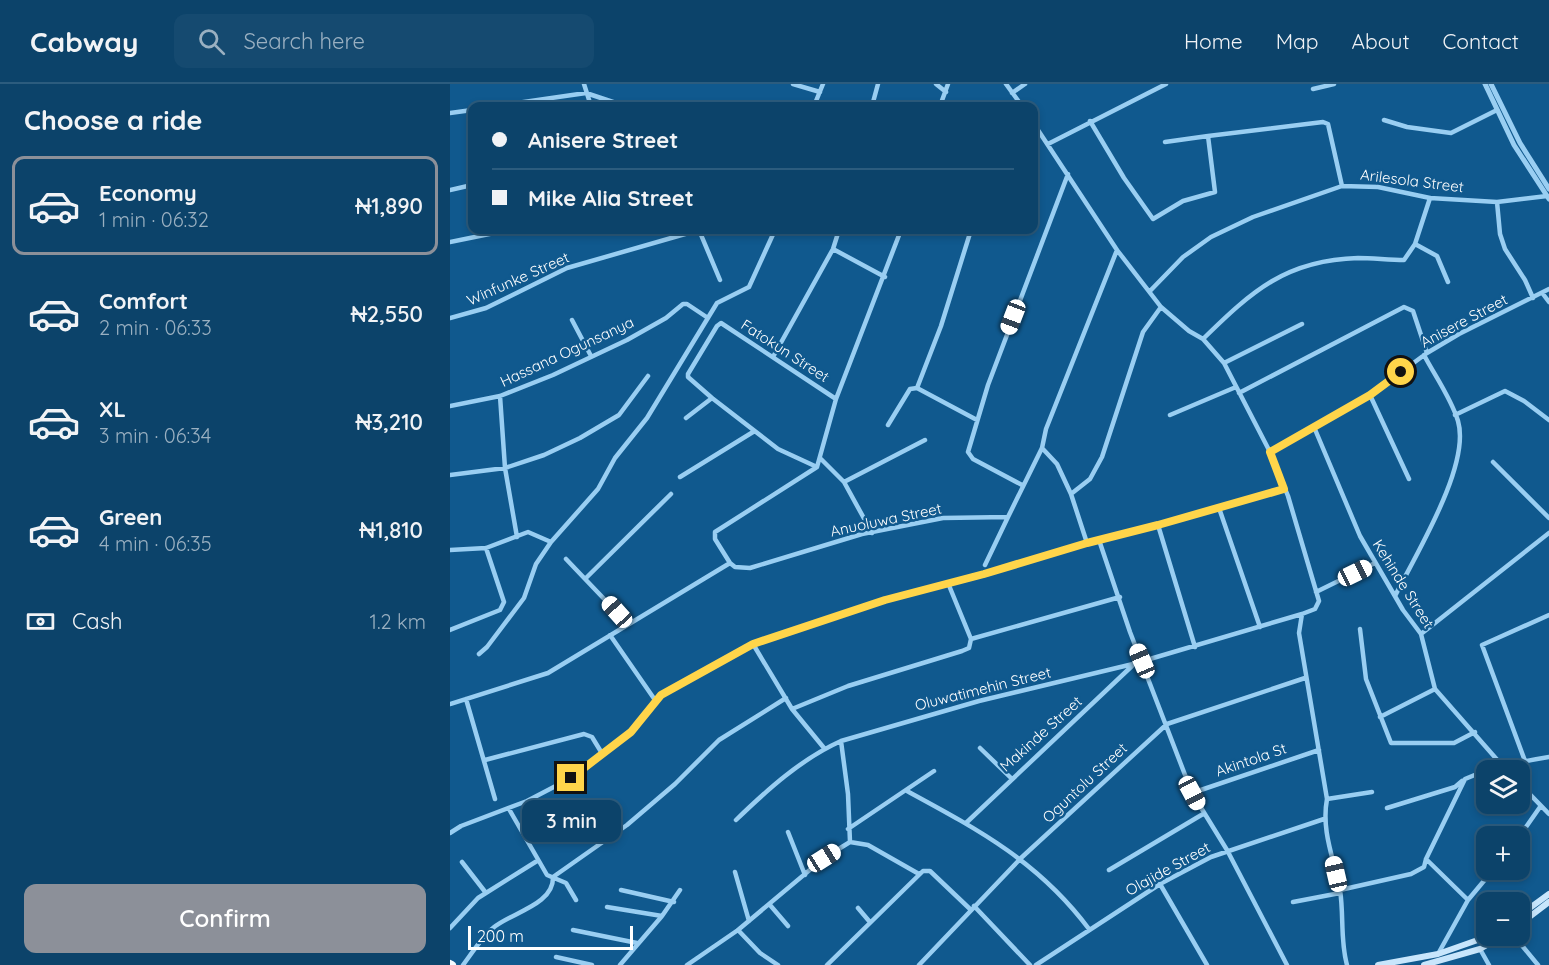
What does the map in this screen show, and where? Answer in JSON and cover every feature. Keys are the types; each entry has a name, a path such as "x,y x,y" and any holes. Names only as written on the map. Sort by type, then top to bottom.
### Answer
{"main road":[{"path":"1530,908 1549,894"},
{"path":"1530,916 1549,902"},
{"path":"1378,965 1438,954 1476,942"},
{"path":"1424,965 1440,964 1485,946"}],"street":[{"path":"584,84 589,102"},
{"path":"793,84 820,92"},
{"path":"816,102 823,84"},
{"path":"873,102 878,84"},
{"path":"936,84 946,92"},
{"path":"942,102 948,84"},
{"path":"1006,84 1017,102"},
{"path":"1012,93 1025,84"},
{"path":"1048,144 1166,84"},
{"path":"1313,89 1334,84"},
{"path":"1485,84 1514,145 1548,197"},
{"path":"1491,84 1520,143 1549,189"},
{"path":"524,102 586,93 613,102"},
{"path":"1384,120 1407,127 1451,133 1497,110"},
{"path":"450,114 468,111"},
{"path":"1090,121 1124,178 1153,219 1183,201 1215,192 1208,136"},
{"path":"1165,142 1323,122 1331,128 1342,186"},
{"path":"1038,129 1117,250 1161,307 1203,339 1224,363 1270,452 1288,496 1318,605 1302,614 1299,633 1327,799 1324,819 1340,892 1341,932 1347,965"},
{"path":"1022,485 973,459 968,452 977,420 1068,174"},
{"path":"450,190 468,186"},
{"name":"Arilesola Street","path":"1150,291 1183,258 1230,227 1342,186 1378,187 1430,198 1497,202 1548,197"},
{"path":"1203,339 1254,291 1291,271 1307,265 1343,259 1404,260 1415,244 1430,198"},
{"path":"1497,202 1498,226 1505,249 1525,280 1533,298"},
{"path":"450,242 489,234"},
{"name":"Winfunke Street","path":"450,318 486,308 567,268 685,234"},
{"path":"701,234 720,280"},
{"path":"479,654 487,647 524,598 536,564 551,542 598,489 615,458 647,418 717,303 749,287 773,234"},
{"path":"773,357 833,249 838,234"},
{"path":"450,704 548,673 730,562 715,539 715,532 817,467 836,399 885,277 900,234"},
{"path":"917,388 970,234"},
{"path":"1415,244 1437,256 1448,282"},
{"path":"833,249 885,277"},
{"path":"986,565 1022,485 1042,448 1058,396 1117,250"},
{"name":"Anisere Street","path":"1270,452 1370,395 1426,354 1549,289"},
{"path":"1543,294 1549,302"},
{"name":"Hassana Ogunsanya","path":"450,406 500,396 627,340 666,318 683,304 687,304 708,318"},
{"path":"1071,494 1090,478 1102,457 1143,332 1161,307"},
{"path":"1170,415 1237,390 1404,307 1413,311 1426,354 1455,414 1461,441 1452,481 1395,596"},
{"path":"572,320 591,356"},
{"name":"Fatokun Street","path":"712,398 688,377 688,374 721,323 836,399"},
{"path":"1224,363 1302,324"},
{"path":"450,475 505,468 544,455 619,415 648,376"},
{"path":"888,425 910,389 917,388 977,420"},
{"path":"1455,414 1505,391 1524,401 1549,420"},
{"path":"1370,395 1409,479"},
{"path":"500,396 505,468 517,537"},
{"path":"686,418 712,398 753,432 794,458 817,467"},
{"name":"Kehinde Street","path":"1314,427 1360,536 1395,596 1421,634 1435,689 1498,760"},
{"path":"680,477 753,432"},
{"path":"844,482 925,440"},
{"path":"1042,448 1057,464 1071,494 1087,543"},
{"path":"820,459 844,482 872,533"},
{"path":"1493,462 1549,518"},
{"path":"450,833 461,825 509,809 571,778 631,732 656,700 700,671 753,644 811,622 1284,489"},
{"path":"585,579 670,494"},
{"path":"1219,508 1260,627"},
{"name":"Anuoluwa Street","path":"730,562 735,567 750,568 862,534 944,518 1008,517"},
{"path":"1158,525 1195,647"},
{"path":"450,550 486,548 528,532 551,542"},
{"path":"1421,634 1549,533"},
{"path":"1099,540 1192,793 1227,850 1287,965"},
{"path":"450,630 500,610 502,607 504,602 486,548"},
{"path":"566,559 628,624"},
{"path":"1316,592 1375,563"},
{"path":"792,709 848,686 969,648 971,639 948,583"},
{"path":"971,639 1120,597"},
{"name":"Oluwatimehin Street","path":"736,820 766,790 824,748 841,741 979,701 1195,647 1302,614"},
{"path":"1525,760 1482,645 1549,615"},
{"path":"1360,629 1365,672 1388,739 1396,745 1454,743 1475,732"},
{"path":"610,634 656,700"},
{"path":"753,644 792,709 824,748"},
{"name":"Makinde Street","path":"966,823 1133,664"},
{"name":"Oguntolu Street","path":"919,965 1021,858 1167,724 1305,678"},
{"path":"1380,717 1435,689"},
{"path":"463,965 492,928 534,905 553,882 553,877 627,825 675,784 719,740 786,698"},
{"path":"466,699 495,799"},
{"path":"484,760 584,734 592,737 603,755"},
{"path":"841,741 848,794 850,842"},
{"path":"980,748 1011,778"},
{"name":"Akintola St","path":"1192,793 1319,750"},
{"path":"1530,760 1549,758"},
{"path":"848,829 934,771"},
{"path":"1387,808 1455,787 1476,774"},
{"path":"1293,902 1411,874 1424,867 1465,779"},
{"path":"907,791 966,823 1021,858 1070,904 1089,929"},
{"path":"1327,799 1372,792"},
{"path":"1530,796 1549,814"},
{"path":"1527,826 1540,807"},
{"path":"509,809 547,875 566,883 576,900"},
{"path":"1108,870 1203,814"},
{"name":"Olajide Street","path":"1036,965 1160,884 1227,850 1324,819"},
{"path":"788,832 805,875"},
{"path":"687,965 738,930 824,858 850,842 868,845 919,874"},
{"path":"1426,859 1468,900"},
{"path":"450,928 486,893 537,861"},
{"path":"462,862 486,893"},
{"path":"827,965 919,874 930,871 972,907 1030,965"},
{"path":"735,872 749,921"},
{"path":"1438,954 1468,900 1485,880"},
{"path":"1160,884 1207,965"},
{"path":"621,890 674,902"},
{"path":"620,965 674,902 680,890"},
{"path":"770,905 788,926"},
{"path":"607,907 662,916"},
{"path":"858,908 869,921"},
{"path":"573,930 637,944"},
{"path":"738,930 760,953 778,965"},
{"path":"1522,946 1538,965"},
{"path":"1480,949 1489,965"},
{"path":"556,957 592,965"},
{"path":"1019,965 1025,959"}],"route":[{"path":"571,778 631,732 661,695 700,671 753,644 811,622 885,600 1284,489 1270,452 1370,395 1401,372"}]}
